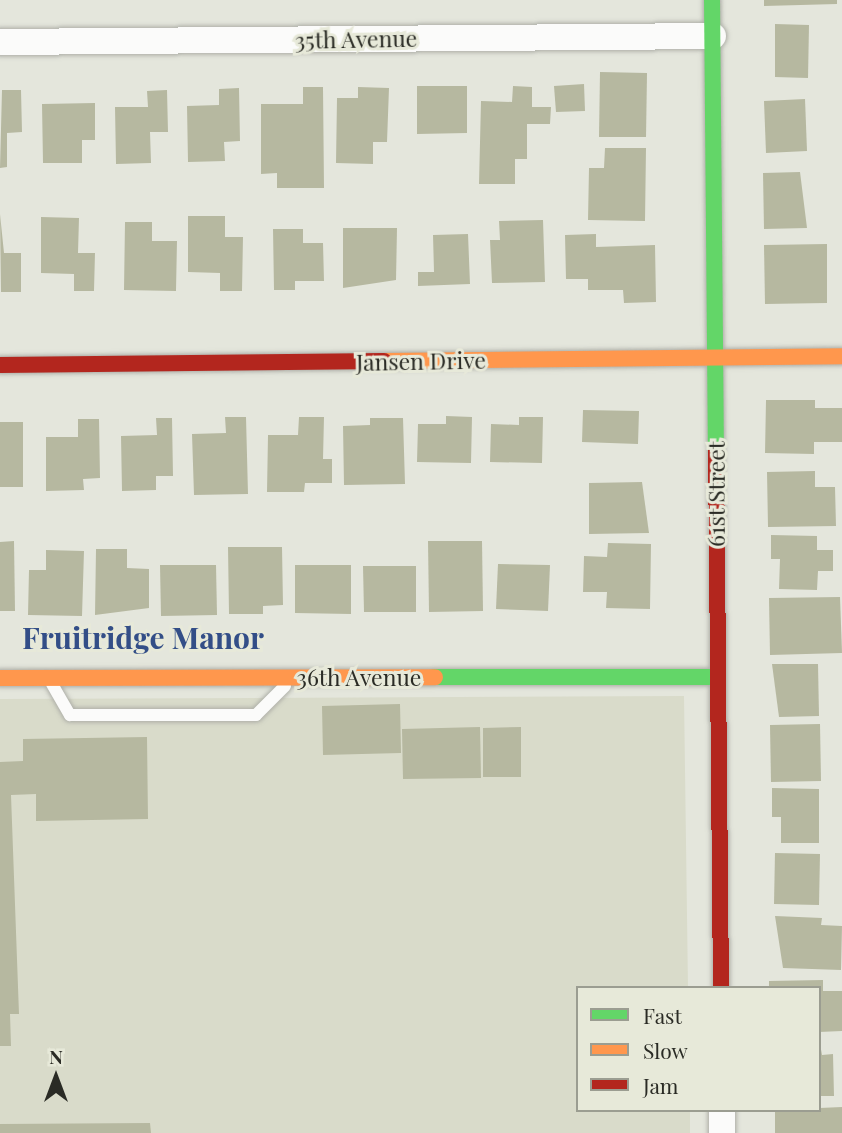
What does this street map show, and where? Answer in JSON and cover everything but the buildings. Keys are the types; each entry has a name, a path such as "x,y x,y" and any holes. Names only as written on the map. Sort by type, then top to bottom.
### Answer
{"street":[{"name":"61st Street","path":"712,0 721,986"},
{"name":"35th Avenue","path":"0,42 713,36"},
{"name":"Jansen Drive","path":"0,365 842,356"},
{"name":"36th Avenue","path":"0,678 718,677"},
{"path":"722,1112 722,1133"}],"lane":[{"path":"48,678 70,715 256,715 294,678"}],"shaded area":[{"path":"684,696 688,986 576,986 576,1112 690,1112 690,1133 0,1133 0,699"}],"traffic: fast":[{"path":"712,0 716,450"},
{"path":"435,677 718,677"}],"traffic: slow":[{"path":"384,361 842,356"},
{"path":"0,678 435,677"}],"traffic: jam":[{"path":"0,365 384,361"},
{"path":"716,450 721,986"}],"district":[{"name":"Fruitridge Manor","path":"143,637"}]}
